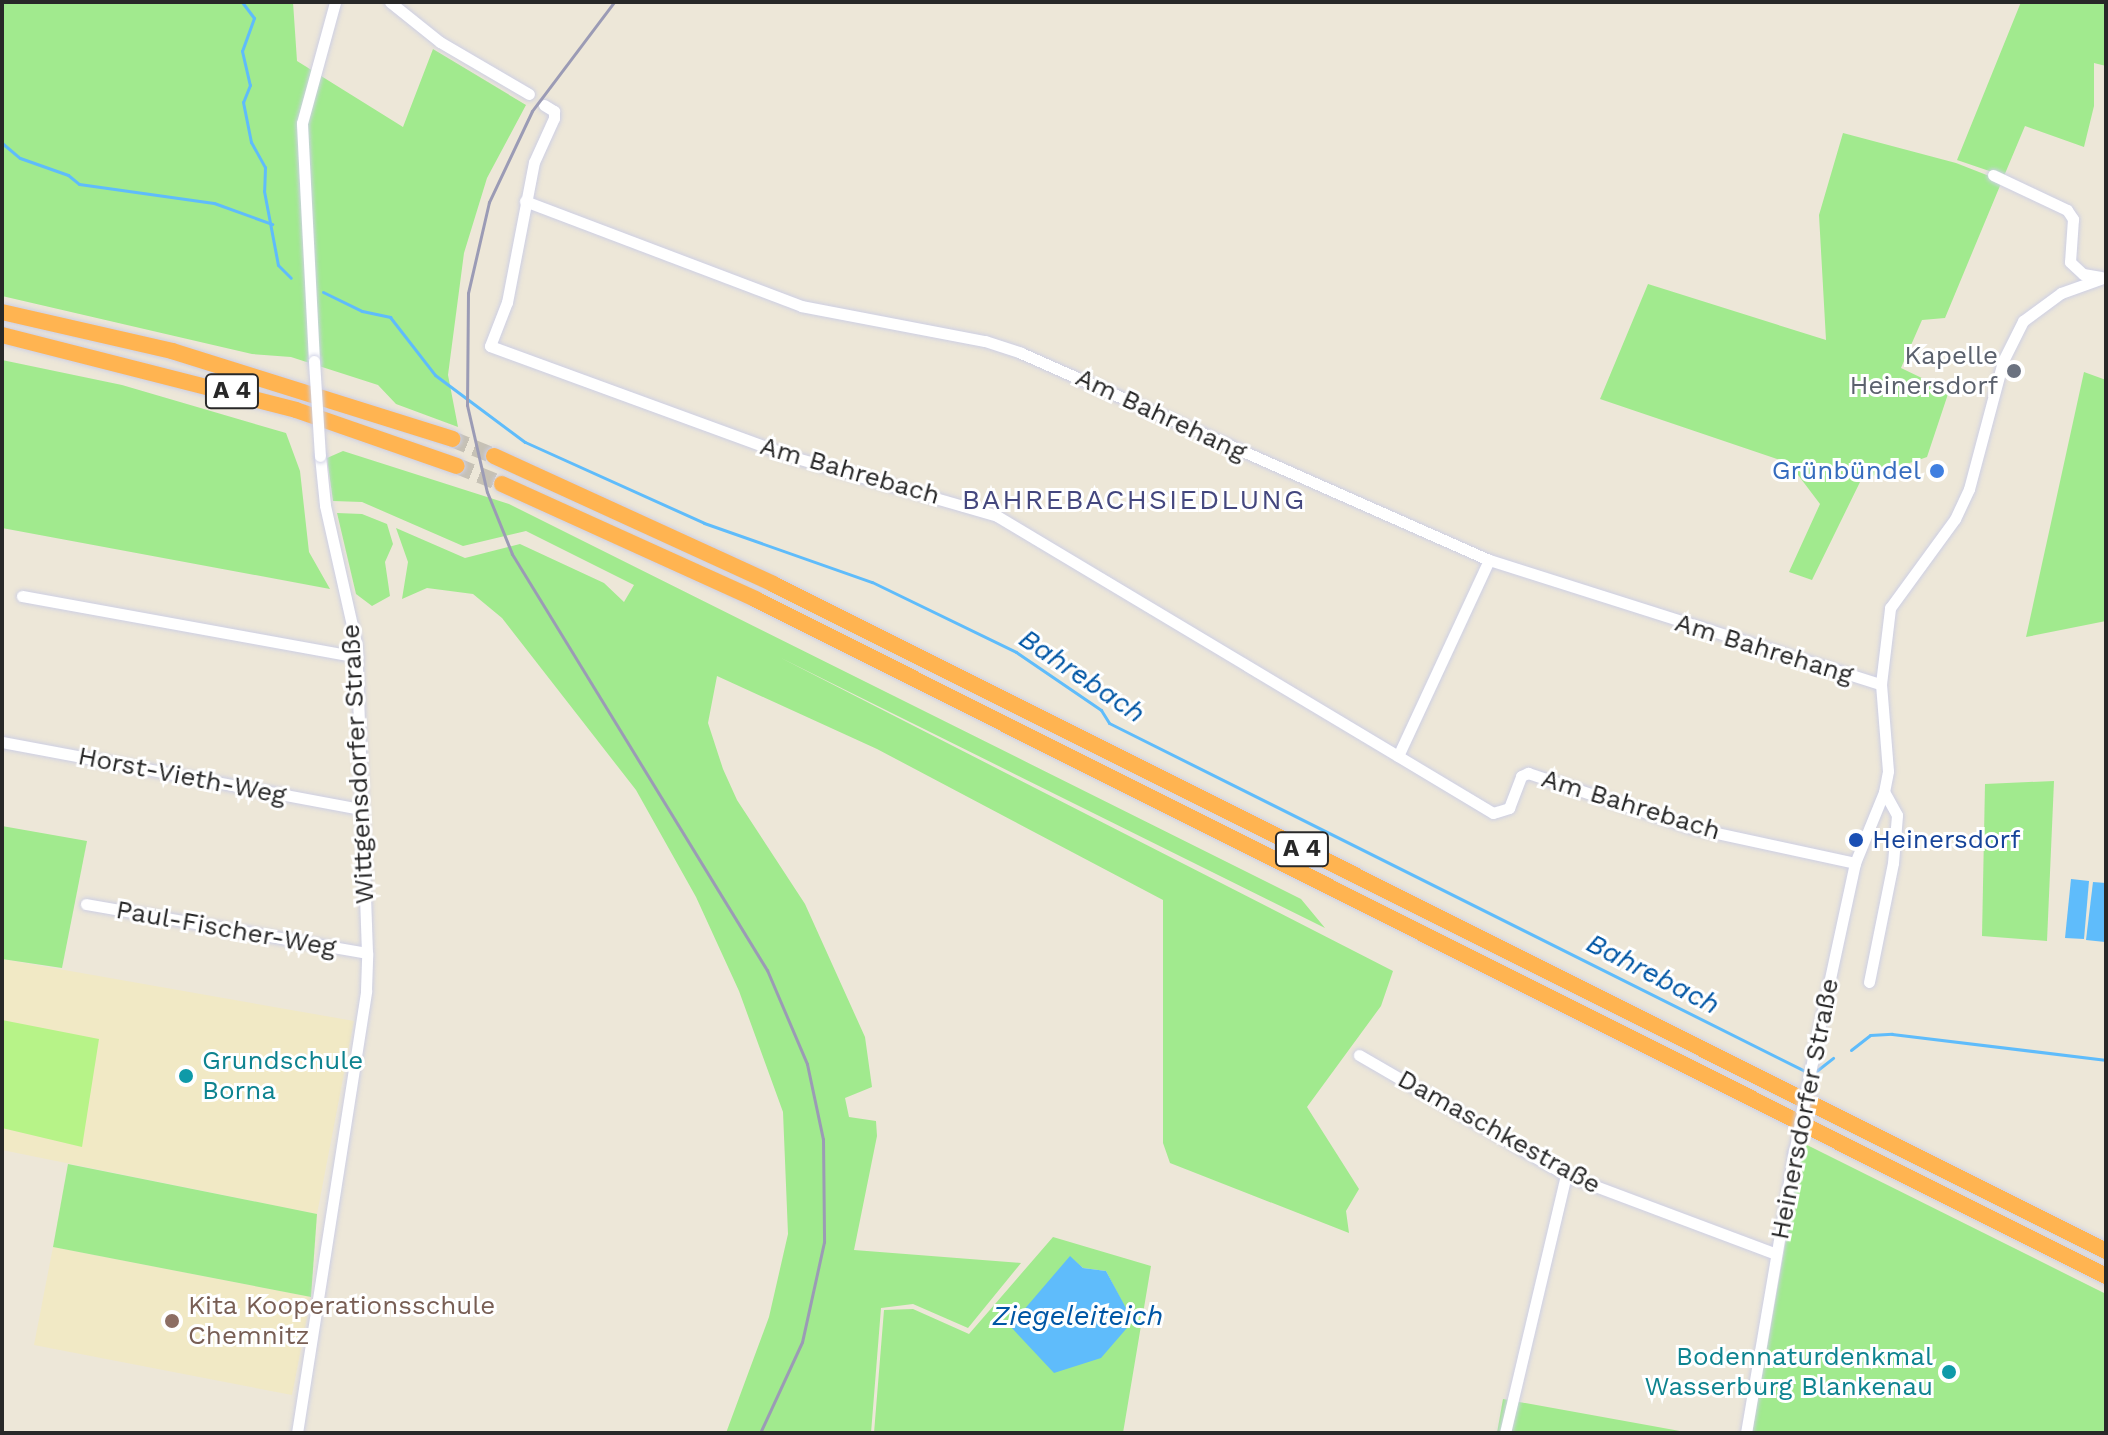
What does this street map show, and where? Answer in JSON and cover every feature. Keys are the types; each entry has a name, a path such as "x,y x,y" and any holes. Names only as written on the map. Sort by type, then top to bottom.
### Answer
{"highway":[{"name":"A 4","path":"2,312 187,355 452,439"},
{"name":"A 4","path":"2,335 138,365 296,410 457,466"},
{"name":"A 4","path":"494,456 786,590 2106,1251"},
{"name":"A 4","path":"502,484 769,606 2106,1276"}],"street":[{"name":"Wittgensdorfer Straße","path":"297,1433 366,990 367,953 357,657 325,505 302,123 335,2"},
{"path":"390,2 440,42 529,94"},
{"path":"525,201 534,162 554,118 544,105"},
{"path":"1993,175 2067,210 2073,219 2070,262 2083,274 2103,277"},
{"name":"Am Bahrebach","path":"525,201 507,302 490,346 793,457 975,506 1493,813 1509,808 1521,776 1528,773 1689,827 1855,863"},
{"name":"Am Bahrehang","path":"525,201 801,306 985,341 1021,353 1489,560 1881,684"},
{"name":"Heinersdorfer Straße","path":"1746,1433 1815,1048 1855,863 1884,792 1888,771 1881,684 1890,608 1955,519 1969,489 2011,341 2036,308 2103,277"},
{"path":"1398,756 1489,560"},
{"path":"22,596 357,657"},
{"name":"Horst-Vieth-Weg","path":"2,742 361,809"},
{"name":"Heinersdorfer Straße","path":"1869,982 1893,863 1897,815 1884,792"},
{"name":"Paul-Fischer-Weg","path":"86,904 367,953"},
{"name":"Damaschkestraße","path":"1359,1055 1566,1175 1776,1254"},
{"path":"1505,1433 1566,1175"}],"shaded area":[{"path":"2,959 354,1021 317,1214 2,1150"},
{"name":"Kita Kooperationsschule Chemnitz","path":"53,1247 311,1297 292,1395 34,1345"}],"green space":[{"path":"2,2 293,2 297,61 403,127 433,49 526,105 487,178 464,253 448,375 458,427 396,404 378,385 291,357 252,354 2,296"},
{"path":"2021,2 2106,2 2106,66 2094,63 2094,106 2084,147 2025,126 2004,176 1957,160"},
{"path":"1843,133 1956,163 2002,181 1945,318 1922,320 1901,368 1949,391 1927,457 1861,480 1812,580 1789,572 1820,504 1789,463 1600,399 1648,284 1826,340 1819,215"},
{"path":"2,360 122,385 286,433 300,471 309,552 330,589 2,528"},
{"path":"2084,372 2106,380 2106,621 2026,637"},
{"path":"343,451 509,504 1301,899 1325,928 781,658 1393,971 1381,1006 1307,1107 1359,1189 1346,1211 1349,1233 1170,1163 1163,1143 1163,900 877,749 717,676 708,723 723,769 737,800 805,904 865,1037 872,1087 845,1098 849,1117 876,1121 877,1136 854,1250 1021,1263 968,1328 913,1304 881,1308 871,1433 726,1433 769,1317 788,1234 783,1112 739,991 696,897 636,790 502,618 473,594 427,588 402,599 408,562 396,528 465,558 520,544 604,583 624,602 634,585 526,531 463,546 362,502 333,501 327,458"},
{"path":"337,513 362,514 387,524 393,544 385,562 390,596 372,606 356,594"},
{"path":"2054,781 2047,941 1982,936 1985,784"},
{"path":"2,826 87,841 62,968 2,959"},
{"path":"2,1020 99,1039 82,1147 2,1128"},
{"path":"1803,1143 2106,1294 2106,1433 1752,1433"},
{"path":"68,1164 317,1214 311,1297 53,1247"},
{"path":"1053,1237 1151,1266 1123,1433 874,1433 884,1310 913,1309 969,1334","holes":["1070,1257 1083,1268 1106,1271 1132,1321"]},
{"path":"1503,1399 1691,1433 1497,1433"}],"water":[{"path":"2071,879 2089,881 2084,939 2065,938"},
{"path":"2093,882 2106,883 2105,942 2086,940"},
{"name":"Ziegeleiteich","path":"1070,1256 1083,1268 1106,1271 1133,1321 1101,1358 1054,1373 1010,1326"}],"waterway":[{"name":"Bahrebach","path":"242,2 254,18 242,51 250,85 243,102 251,142 265,167 264,191 278,265 291,278"},
{"path":"2,143 20,158 68,175 79,184 214,203 272,224"},
{"name":"Bahrebach","path":"323,292 362,311 390,317 435,375 525,442 704,523 872,582 1016,652 1101,710 1109,723 1807,1072"},
{"name":"Bahrebach","path":"1851,1050 1870,1035 1892,1034 2106,1060"},
{"name":"Bahrebach","path":"1815,1072 1833,1058"}],"tunnel":[{"path":"452,439 494,456"},
{"path":"457,466 502,484"}],"railway":[{"path":"614,2 532,111 489,202 468,293 467,405 487,492 512,554 767,970 807,1064 823,1139 824,1242 802,1342 760,1433"}],"place":[{"name":"Kapelle Heinersdorf","path":"2014,371"},
{"name":"Grünbündel","path":"1937,471"},
{"name":"Heinersdorf","path":"1856,840"},
{"name":"Grundschule Borna","path":"186,1076"},
{"name":"Kita Kooperationsschule Chemnitz","path":"172,1321"},
{"name":"Bodennaturdenkmal Wasserburg Blankenau","path":"1949,1372"}],"district":[{"name":"BAHREBACHSIEDLUNG","path":"1134,500"}]}
